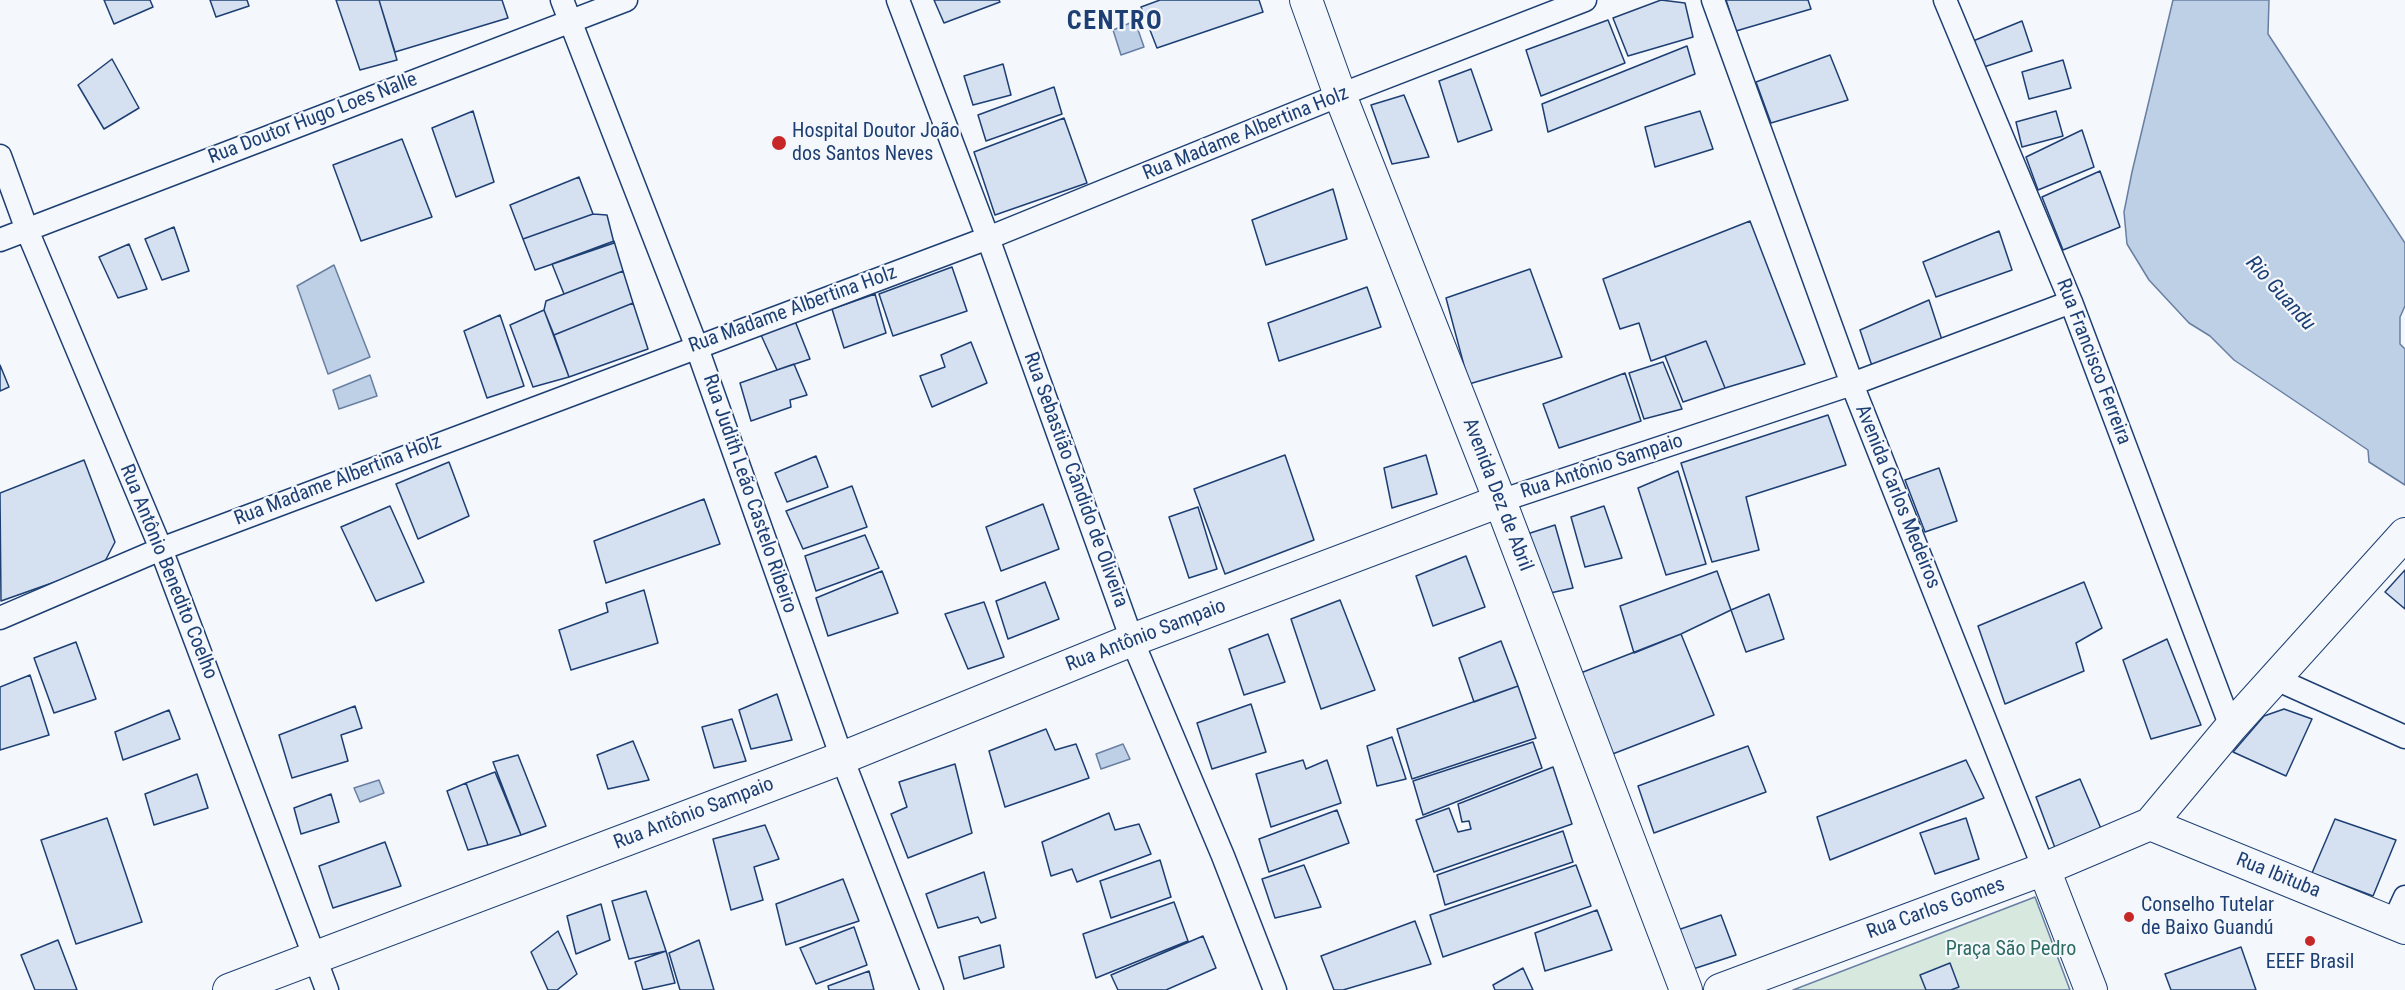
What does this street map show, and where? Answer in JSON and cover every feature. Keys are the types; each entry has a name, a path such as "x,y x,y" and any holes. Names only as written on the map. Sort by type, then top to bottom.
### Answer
{"street":[{"name":"Rua Doutor Hugo Loes Nalle","path":"0,240 566,10 626,0"},
{"name":"Rua Sebastião Cândido de Oliveira","path":"898,0 988,238 1132,640 1223,856 1275,990"},
{"name":"Avenida Dez de Abril","path":"1306,0 1340,95 1500,501 1686,990"},
{"name":"Rua Madame Albertina Holz","path":"0,618 161,549 696,345 988,238 1340,95 1585,0"},
{"name":"Avenida Carlos Medeiros","path":"1713,0 1852,384 2091,990"},
{"name":"Rua Francisco Ferreira","path":"1945,0 2071,302 2231,728"},
{"name":"Rua Judith Leão Castelo Ribeiro","path":"566,10 696,345 842,758 932,990"},
{"name":"Rua Antônio Benedito Coelho","path":"0,156 27,230 161,549 327,990"},
{"name":"Rua Antônio Sampaio","path":"229,990 842,758 1132,640 1500,501 1852,384 2071,302"},
{"path":"2150,824 2231,728 2404,535"},
{"path":"2276,679 2405,737"},
{"name":"Rua Carlos Gomes","path":"1720,990 2044,869 2150,824"},
{"name":"Rua Ibituba","path":"2150,824 2401,916"}],"green space":[{"name":"Praça São Pedro","path":"2035,897 2070,990 1793,990"}],"water":[{"name":"Rio Guandu","path":"2173,0 2269,0 2268,34 2405,243 2405,306 2400,317 2400,344 2405,349 2405,485 2369,462 2368,450 2234,360 2210,336 2189,323 2149,280 2127,244 2124,212"},
{"path":"1135,21 1144,47 1121,55 1113,30"},
{"path":"334,265 370,357 328,374 297,286"},
{"path":"370,375 377,396 339,409 333,390"},
{"path":"1123,744 1130,759 1101,769 1096,754"},
{"path":"379,780 384,793 360,802 354,788"}],"building":[{"path":"104,0 150,0 153,7 114,24"},
{"path":"210,0 247,0 249,6 216,17"},
{"path":"336,0 379,0 397,60 360,70"},
{"path":"379,0 502,0 508,18 395,52"},
{"path":"934,0 999,0 1000,2 944,23"},
{"path":"1160,0 1259,0 1263,12 1157,48 1141,7"},
{"path":"1661,0 1685,3 1693,37 1628,56 1613,18"},
{"path":"1726,0 1808,0 1811,9 1736,31"},
{"path":"1608,20 1625,63 1541,96 1526,50"},
{"path":"2022,21 2032,51 1981,68 1973,41"},
{"path":"1687,46 1695,74 1548,132 1542,104"},
{"path":"1830,55 1848,100 1771,123 1756,82"},
{"path":"112,59 139,108 104,129 78,85"},
{"path":"2063,60 2071,88 2029,99 2022,72"},
{"path":"1003,64 1011,95 973,105 964,76"},
{"path":"1471,69 1492,130 1458,142 1439,81"},
{"path":"1054,87 1062,114 986,141 978,115"},
{"path":"1404,95 1429,157 1392,164 1371,105"},
{"path":"473,111 494,182 456,197 432,128"},
{"path":"1700,111 1713,149 1655,167 1645,127"},
{"path":"2056,111 2063,136 2022,147 2016,122"},
{"path":"1064,118 1087,183 995,215 974,152"},
{"path":"2082,130 2094,167 2038,190 2026,157"},
{"path":"402,139 432,217 361,241 333,165"},
{"path":"2100,171 2120,227 2063,250 2042,197"},
{"path":"579,177 593,214 523,239 510,205"},
{"path":"1333,189 1347,239 1266,265 1252,220"},
{"path":"593,214 607,215 614,243 535,270 523,239"},
{"path":"1750,221 1805,364 1725,388 1706,341 1651,361 1639,323 1620,329 1603,279"},
{"path":"174,227 189,271 162,280 145,239"},
{"path":"1999,231 2012,270 1936,297 1923,262"},
{"path":"614,241 623,271 564,294 552,264"},
{"path":"129,244 147,289 118,298 99,257"},
{"path":"952,267 967,311 893,336 879,294"},
{"path":"1530,269 1562,357 1469,384 1446,298"},
{"path":"623,271 633,303 554,335 544,310 546,301"},
{"path":"1367,287 1381,327 1279,361 1268,323"},
{"path":"875,294 886,333 844,348 832,309"},
{"path":"1929,300 1943,343 1873,369 1860,330"},
{"path":"633,303 648,349 569,377 554,335"},
{"path":"544,310 569,377 533,387 510,325"},
{"path":"500,315 524,386 487,398 464,331"},
{"path":"795,321 810,359 777,370 761,335"},
{"path":"1706,341 1725,388 1683,402 1665,356"},
{"path":"971,342 987,383 932,407 920,376 945,367 941,355"},
{"path":"1663,362 1682,409 1644,419 1629,373"},
{"path":"794,364 807,395 790,400 791,407 751,421 740,383"},
{"path":"0,365 9,387 0,391"},
{"path":"1625,373 1641,421 1559,448 1543,404"},
{"path":"1828,415 1846,465 1746,497 1759,550 1712,562 1681,463"},
{"path":"1285,455 1314,540 1225,574 1194,489"},
{"path":"1426,455 1437,494 1392,508 1384,468"},
{"path":"816,456 828,487 787,502 775,473"},
{"path":"84,460 115,542 103,565 1,601 0,493"},
{"path":"449,462 469,516 418,539 396,484"},
{"path":"1939,468 1957,521 1925,532 1905,480"},
{"path":"1678,471 1706,564 1666,575 1638,488"},
{"path":"852,486 867,527 803,549 786,511"},
{"path":"704,499 720,544 606,583 594,541"},
{"path":"1043,504 1059,549 1001,571 986,527"},
{"path":"390,506 424,582 376,601 341,527"},
{"path":"1604,506 1622,558 1585,567 1571,517"},
{"path":"1198,507 1217,569 1189,578 1169,517"},
{"path":"1555,525 1573,588 1541,595 1521,536"},
{"path":"865,535 879,568 816,591 805,556"},
{"path":"1466,556 1485,607 1433,626 1416,576"},
{"path":"2405,570 2405,609 2385,592"},
{"path":"882,571 898,613 828,636 816,598"},
{"path":"1717,571 1731,610 1634,653 1620,606"},
{"path":"1045,582 1059,619 1008,639 996,601"},
{"path":"2084,582 2102,628 2076,643 2084,671 2005,704 1978,626"},
{"path":"644,590 658,643 571,670 559,630 608,612 606,603"},
{"path":"1769,594 1784,639 1746,652 1731,610"},
{"path":"1340,600 1375,690 1321,709 1291,619"},
{"path":"984,602 1004,657 968,669 945,614"},
{"path":"1268,634 1285,682 1244,695 1229,649"},
{"path":"1681,634 1714,715 1610,755 1578,674"},
{"path":"2167,639 2201,725 2151,739 2123,660"},
{"path":"1501,641 1518,686 1474,702 1459,658"},
{"path":"76,642 96,699 54,713 34,658"},
{"path":"30,675 49,735 0,750 0,687"},
{"path":"1518,686 1536,738 1412,779 1397,729"},
{"path":"777,694 792,740 751,749 739,710"},
{"path":"1251,704 1266,752 1212,769 1197,723"},
{"path":"355,706 362,728 341,735 348,761 292,778 279,735"},
{"path":"2284,709 2312,719 2286,776 2233,752 2264,716"},
{"path":"169,710 180,739 123,760 115,732"},
{"path":"732,719 746,761 714,768 702,727"},
{"path":"1046,729 1055,750 1076,744 1089,778 1005,807 989,751"},
{"path":"1392,737 1406,779 1377,786 1367,746"},
{"path":"633,741 649,780 608,789 597,755"},
{"path":"1533,742 1542,768 1423,815 1413,781"},
{"path":"1748,746 1766,792 1654,833 1638,786"},
{"path":"518,755 546,826 521,835 493,762"},
{"path":"1303,760 1306,769 1327,760 1341,803 1271,827 1256,774"},
{"path":"1966,760 1984,798 1830,860 1817,817"},
{"path":"955,764 972,833 908,858 891,814 907,807 899,782"},
{"path":"1553,767 1572,824 1434,872 1416,820 1449,808 1458,832 1471,829 1469,821 1462,822 1458,804"},
{"path":"495,772 521,835 488,845 466,783"},
{"path":"197,774 208,808 154,825 145,794"},
{"path":"2080,779 2102,831 2055,848 2036,797"},
{"path":"466,783 488,845 468,850 447,791"},
{"path":"331,794 339,822 301,834 294,808"},
{"path":"1337,810 1349,843 1269,872 1259,839"},
{"path":"1109,813 1115,830 1139,824 1151,854 1077,882 1072,869 1051,876 1042,842"},
{"path":"107,818 142,922 76,944 41,840"},
{"path":"1966,818 1979,859 1935,874 1920,833"},
{"path":"2335,819 2396,840 2373,896 2312,873"},
{"path":"765,825 779,859 754,867 763,900 731,910 713,839"},
{"path":"1563,831 1573,862 1445,905 1437,875"},
{"path":"385,842 401,886 333,908 319,866"},
{"path":"1160,860 1171,897 1111,918 1100,881"},
{"path":"1304,865 1321,907 1275,918 1262,879"},
{"path":"1576,865 1591,906 1443,957 1430,915"},
{"path":"984,872 996,918 981,923 978,917 938,928 926,894"},
{"path":"843,879 859,921 786,945 776,904"},
{"path":"646,891 666,951 629,959 612,901"},
{"path":"1174,902 1188,941 1096,978 1083,934"},
{"path":"601,904 610,940 576,954 567,916"},
{"path":"1597,910 1612,950 1545,971 1535,933"},
{"path":"1721,915 1736,955 1687,971 1672,932"},
{"path":"1415,921 1431,964 1343,990 1334,990 1321,956"},
{"path":"854,927 867,965 816,984 800,948"},
{"path":"558,931 577,974 557,990 548,990 531,952"},
{"path":"1203,936 1216,968 1166,990 1118,990 1111,975"},
{"path":"58,940 77,990 35,990 21,955"},
{"path":"699,940 714,990 680,990 669,953"},
{"path":"1000,945 1004,967 964,979 959,957"},
{"path":"2241,947 2256,990 2171,990 2165,974"},
{"path":"666,951 675,983 643,990 635,962"},
{"path":"1950,963 1959,987 1951,990 1926,990 1920,975"},
{"path":"1523,968 1533,990 1495,990 1493,985"},
{"path":"869,971 874,990 829,990 828,986"}],"place":[{"name":"Hospital Doutor João dos Santos Neves","path":"779,143"},
{"name":"Conselho Tutelar de Baixo Guandú","path":"2129,917"},
{"name":"EEEF Brasil","path":"2310,941"}],"district":[{"name":"CENTRO","path":"1115,22"}]}
